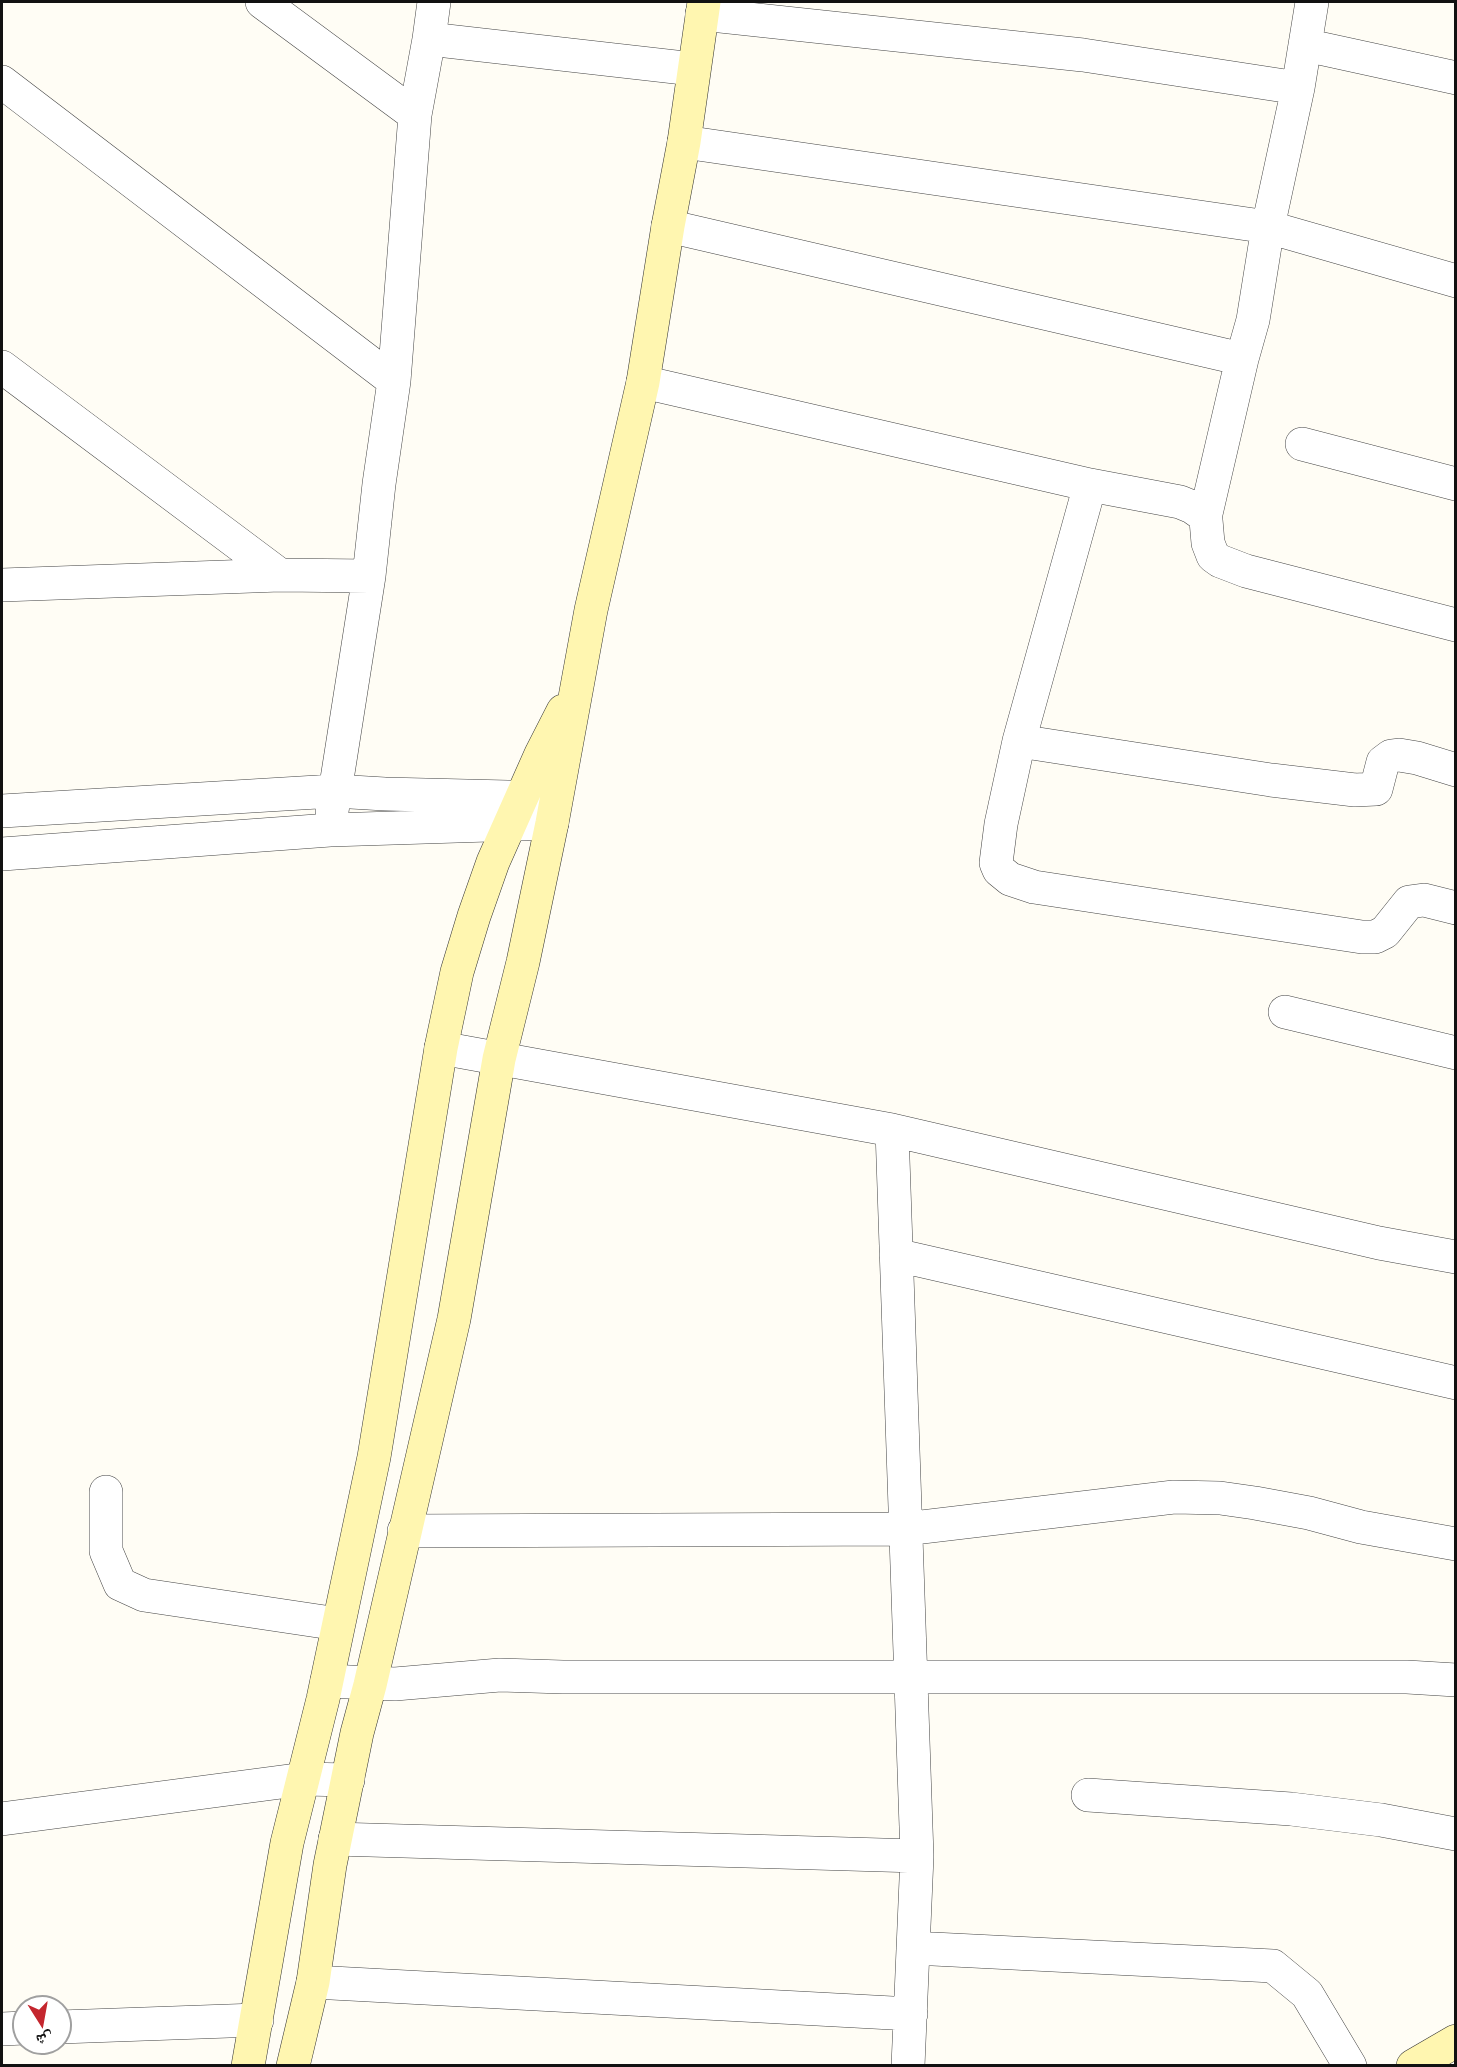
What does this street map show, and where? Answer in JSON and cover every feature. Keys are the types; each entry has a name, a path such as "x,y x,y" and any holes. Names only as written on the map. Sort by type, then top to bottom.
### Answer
{"street":[{"path":"262,2 415,116"},
{"path":"330,830 334,791 369,576 394,381 415,116 434,2"},
{"path":"1205,518 1253,320 1268,227 1298,88 1312,2"},
{"path":"293,2066 313,1982 335,1839 357,1733 454,1319 499,1059 523,962 555,810 576,685 643,382 684,142 703,8 1083,55 1298,88"},
{"path":"429,39 693,69"},
{"path":"1305,45 1455,78"},
{"path":"2,82 394,381"},
{"path":"684,142 1268,227 1455,281"},
{"path":"668,226 1242,359"},
{"path":"2,367 280,575"},
{"path":"643,382 1090,485 1180,502 1198,510 1205,518 1208,525 1209,547 1220,561 1246,572 1281,582 1455,625"},
{"path":"1302,444 1455,484"},
{"path":"1090,485 1018,741 1001,824 996,859 999,870 1017,882 1362,937 1375,937 1385,932 1409,902 1424,900 1455,908"},
{"path":"2,585 280,575 369,576"},
{"path":"248,2066 287,1843 327,1681 374,1457 441,1048 457,972 490,871 541,754 576,685"},
{"path":"1018,741 1271,780 1355,790 1377,789 1383,762 1394,755 1417,758 1455,770"},
{"path":"2,811 334,791 385,794 516,810"},
{"path":"2,854 330,830 516,810 555,810"},
{"path":"1285,1012 1455,1053"},
{"path":"441,1048 892,1130 1380,1244 1455,1257"},
{"path":"892,1130 917,1856 908,2066"},
{"path":"896,1255 1455,1383"},
{"path":"106,1492 106,1551 120,1584 144,1594 338,1624"},
{"path":"404,1531 905,1529 1174,1497 1220,1498 1309,1513 1361,1527 1455,1544"},
{"path":"327,1681 395,1684 500,1675 563,1677 1395,1677 1455,1680"},
{"path":"2,1819 304,1779 348,1780"},
{"path":"1088,1795 1291,1809 1381,1820 1455,1834"},
{"path":"335,1839 917,1856"},
{"path":"913,1948 1273,1966 1307,1994 1350,2066"},
{"path":"313,1982 911,2013"},
{"path":"72,2027 257,2020"},
{"path":"1413,2066 1455,2041"}]}
